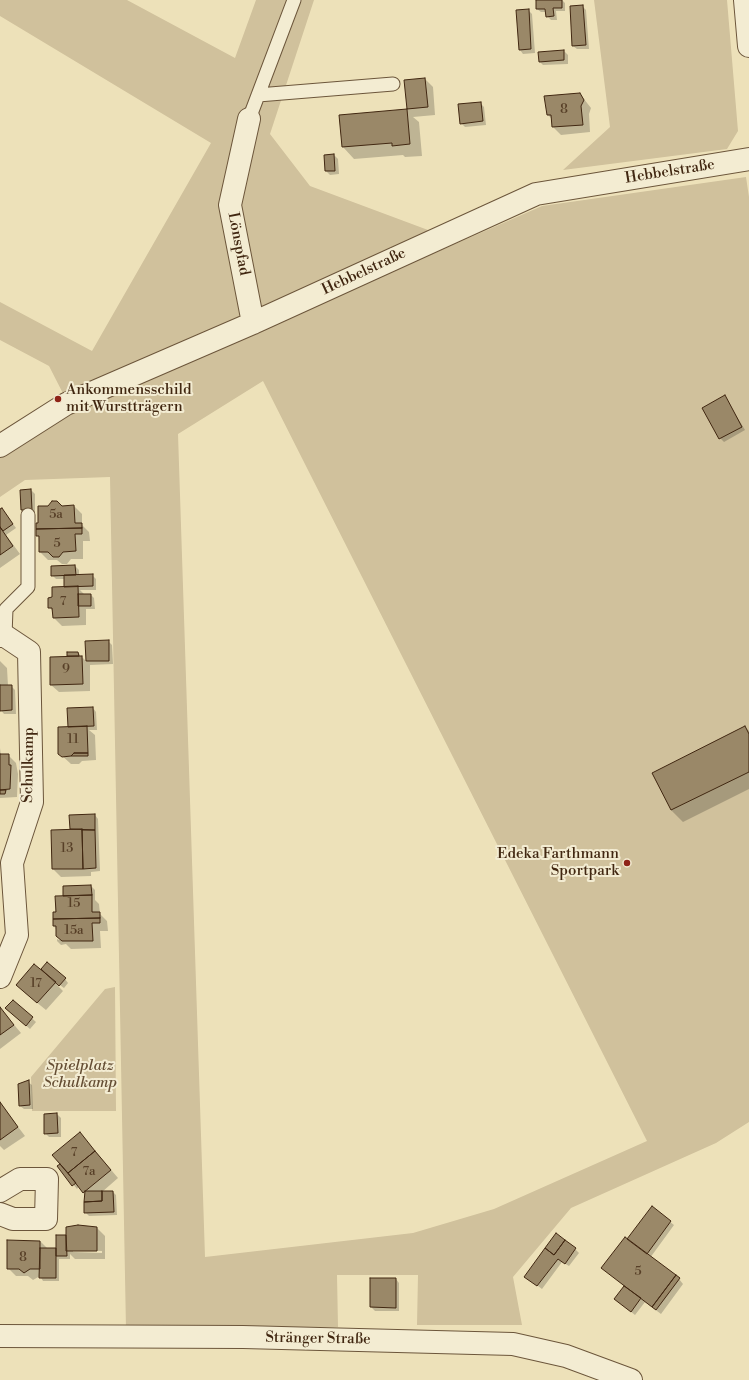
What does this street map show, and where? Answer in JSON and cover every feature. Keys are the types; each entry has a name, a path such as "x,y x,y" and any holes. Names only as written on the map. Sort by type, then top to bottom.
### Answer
{"street":[{"path":"745,0 749,46"},
{"name":"Lönspfad","path":"249,119 230,205 253,323"},
{"name":"Hebbelstraße","path":"0,446 66,404 253,323 536,194 749,159"},
{"name":"Schulkamp","path":"0,977 17,935 12,863 32,802 29,652 3,636"},
{"path":"0,1191 20,1179 47,1180 46,1219 12,1219 0,1214"},
{"name":"Stränger Straße","path":"0,1336 243,1337 513,1344 566,1356 631,1380"}],"lane":[{"path":"249,119 294,0"},
{"path":"258,95 393,84"},
{"path":"3,636 6,609 28,587 28,515"}],"green space":[{"path":"0,0 127,0 235,58 256,0 314,0 270,134 310,186 428,230 430,255 542,206 746,177 749,197 749,1122 716,1143 571,1208 513,1277 522,1325 417,1325 418,1275 337,1275 338,1327 126,1329 110,477 25,480 0,497 0,458 58,419 73,413 49,366 0,340 0,302 92,351 211,143 0,16","holes":["263,381 647,1141 494,1209 413,1233 205,1257 178,434"]},
{"path":"594,0 727,0 738,131 727,149 563,170 610,127"},
{"name":"Spielplatz Schulkamp","path":"115,987 116,1111 32,1111 31,1077 105,989"}],"building":[{"path":"536,0 562,0 562,8 553,8 554,16 546,17 545,9 536,9"},
{"path":"583,5 586,45 572,46 570,6"},
{"path":"529,9 531,49 519,50 516,10"},
{"path":"564,50 564,60 539,62 538,52"},
{"path":"425,78 428,107 407,109 404,80"},
{"path":"580,93 584,100 581,106 583,125 552,127 551,115 547,115 544,96"},
{"path":"481,102 483,121 460,124 458,104"},
{"path":"407,109 410,144 392,146 392,143 342,147 339,115"},
{"path":"334,154 335,171 325,171 324,155"},
{"path":"725,395 742,427 719,439 702,408"},
{"path":"31,489 32,510 21,510 20,490"},
{"path":"52,501 57,501 62,506 74,505 75,523 82,523 82,528 36,529 36,523 38,523 38,506 48,506"},
{"path":"2,508 13,524 3,531 0,527 0,509"},
{"path":"0,527 13,546 0,555"},
{"path":"82,528 82,534 75,534 76,551 63,552 59,557 53,557 48,552 39,552 39,536 36,536 36,529"},
{"path":"75,565 76,575 51,576 51,566"},
{"path":"93,574 93,586 64,587 64,575"},
{"path":"78,586 79,617 53,618 52,608 48,608 48,598 52,597 52,587"},
{"path":"78,594 91,594 91,606 78,606"},
{"path":"109,640 109,661 86,661 85,641"},
{"path":"67,652 78,652 79,656 67,656"},
{"path":"82,656 83,684 50,685 50,657"},
{"path":"0,685 12,685 12,710 0,711"},
{"path":"93,707 94,726 68,727 67,708"},
{"path":"87,726 88,753 74,753 71,756 62,757 58,754 58,727"},
{"path":"745,726 749,734 749,772 671,810 652,773"},
{"path":"74,753 88,753 88,756 71,756"},
{"path":"0,754 9,754 9,765 11,765 10,789 0,790"},
{"path":"0,790 6,790 5,794 0,794"},
{"path":"95,814 95,830 70,829 69,815"},
{"path":"82,829 83,869 52,869 51,830"},
{"path":"82,830 95,830 96,868 83,869"},
{"path":"91,885 92,895 63,896 63,886"},
{"path":"92,895 92,912 100,912 100,918 53,919 53,912 56,912 55,896"},
{"path":"100,918 100,923 92,923 93,941 62,941 56,936 56,926 53,926 53,919"},
{"path":"47,962 66,978 59,986 41,969"},
{"path":"34,964 56,982 37,1003 16,985"},
{"path":"13,1000 33,1017 26,1026 5,1008"},
{"path":"0,1007 14,1025 0,1035"},
{"path":"29,1080 30,1105 19,1106 18,1084"},
{"path":"0,1102 18,1127 0,1140"},
{"path":"57,1113 58,1133 44,1134 44,1114"},
{"path":"80,1132 95,1151 68,1173 52,1155"},
{"path":"95,1151 111,1170 83,1193 68,1173"},
{"path":"60,1164 76,1183 72,1186 57,1166"},
{"path":"85,1191 102,1191 102,1201 84,1202"},
{"path":"102,1191 113,1191 114,1212 84,1213 84,1202 102,1201"},
{"path":"652,1206 671,1221 647,1254 627,1239"},
{"path":"78,1225 97,1227 97,1251 66,1251 66,1227"},
{"path":"556,1233 565,1240 554,1255 545,1248"},
{"path":"56,1235 66,1235 67,1256 56,1256"},
{"path":"625,1237 676,1275 652,1307 601,1268"},
{"path":"7,1240 40,1241 40,1269 30,1269 24,1273 19,1269 7,1269"},
{"path":"565,1240 576,1248 565,1264 558,1259 537,1286 524,1277 545,1248 554,1255"},
{"path":"40,1248 56,1248 56,1278 39,1278"},
{"path":"676,1275 680,1278 656,1310 652,1307"},
{"path":"370,1278 396,1278 396,1308 370,1307"},
{"path":"624,1286 641,1298 631,1312 614,1299"}],"place":[{"name":"Ankommensschild mit Wurstträgern","path":"58,399"},
{"name":"Edeka Farthmann Sportpark","path":"627,863"}]}
